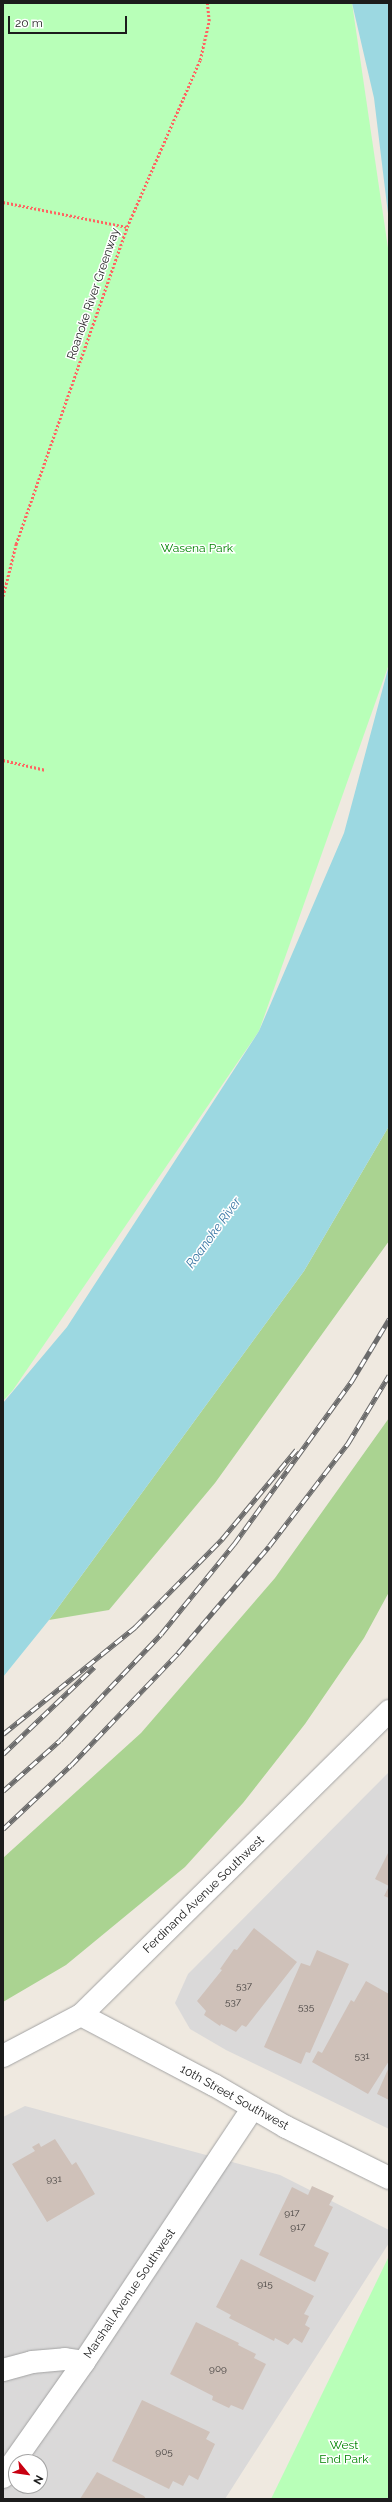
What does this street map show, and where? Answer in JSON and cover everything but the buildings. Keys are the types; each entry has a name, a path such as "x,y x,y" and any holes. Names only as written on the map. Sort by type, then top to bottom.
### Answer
{"street":[{"name":"Ferdinand Avenue Southwest","path":"3,2056 81,2015 389,1711"},
{"name":"10th Street Southwest","path":"81,2015 214,2085 253,2108 389,2178"},
{"name":"Marshall Avenue Southwest","path":"3,2477 84,2362 253,2108"},
{"path":"3,2370 32,2362 65,2359 84,2362"}],"path":[{"name":"Roanoke River Greenway","path":"3,596 16,544 127,227 200,60 208,21 207,3"},
{"path":"3,202 127,227"},
{"path":"3,760 46,770"}],"shaded area":[{"path":"389,1772 389,2129 226,2050 190,2029 175,2003 188,1974"},
{"path":"25,2106 280,2175 389,2230 389,2243 225,2499 3,2499 3,2117"}],"green space":[{"name":"Wasena Park","path":"3,3 352,3 389,255 389,664 259,1031 13,1390 3,1401"},
{"path":"389,1126 389,1241 215,1483 109,1610 49,1620 304,1271"},
{"path":"389,1418 389,1592 364,1638 305,1724 243,1803 185,1867 66,1965 3,2002 3,1858 141,1733 275,1578"},
{"name":"West End Park","path":"389,2256 389,2499 271,2499"}],"water":[{"path":"352,3 389,3 389,222 374,98"},
{"name":"Roanoke River","path":"389,665 389,1126 304,1271 49,1620 3,1677 3,1403 67,1327 259,1031 344,833"}],"railway":[{"path":"3,1791 60,1740 161,1634 234,1544 351,1382 389,1319"},
{"path":"3,1829 71,1765 178,1653 269,1546 348,1443 389,1375"},
{"path":"3,1734 135,1627 222,1539 296,1450"},
{"path":"3,1754 94,1667"}]}
